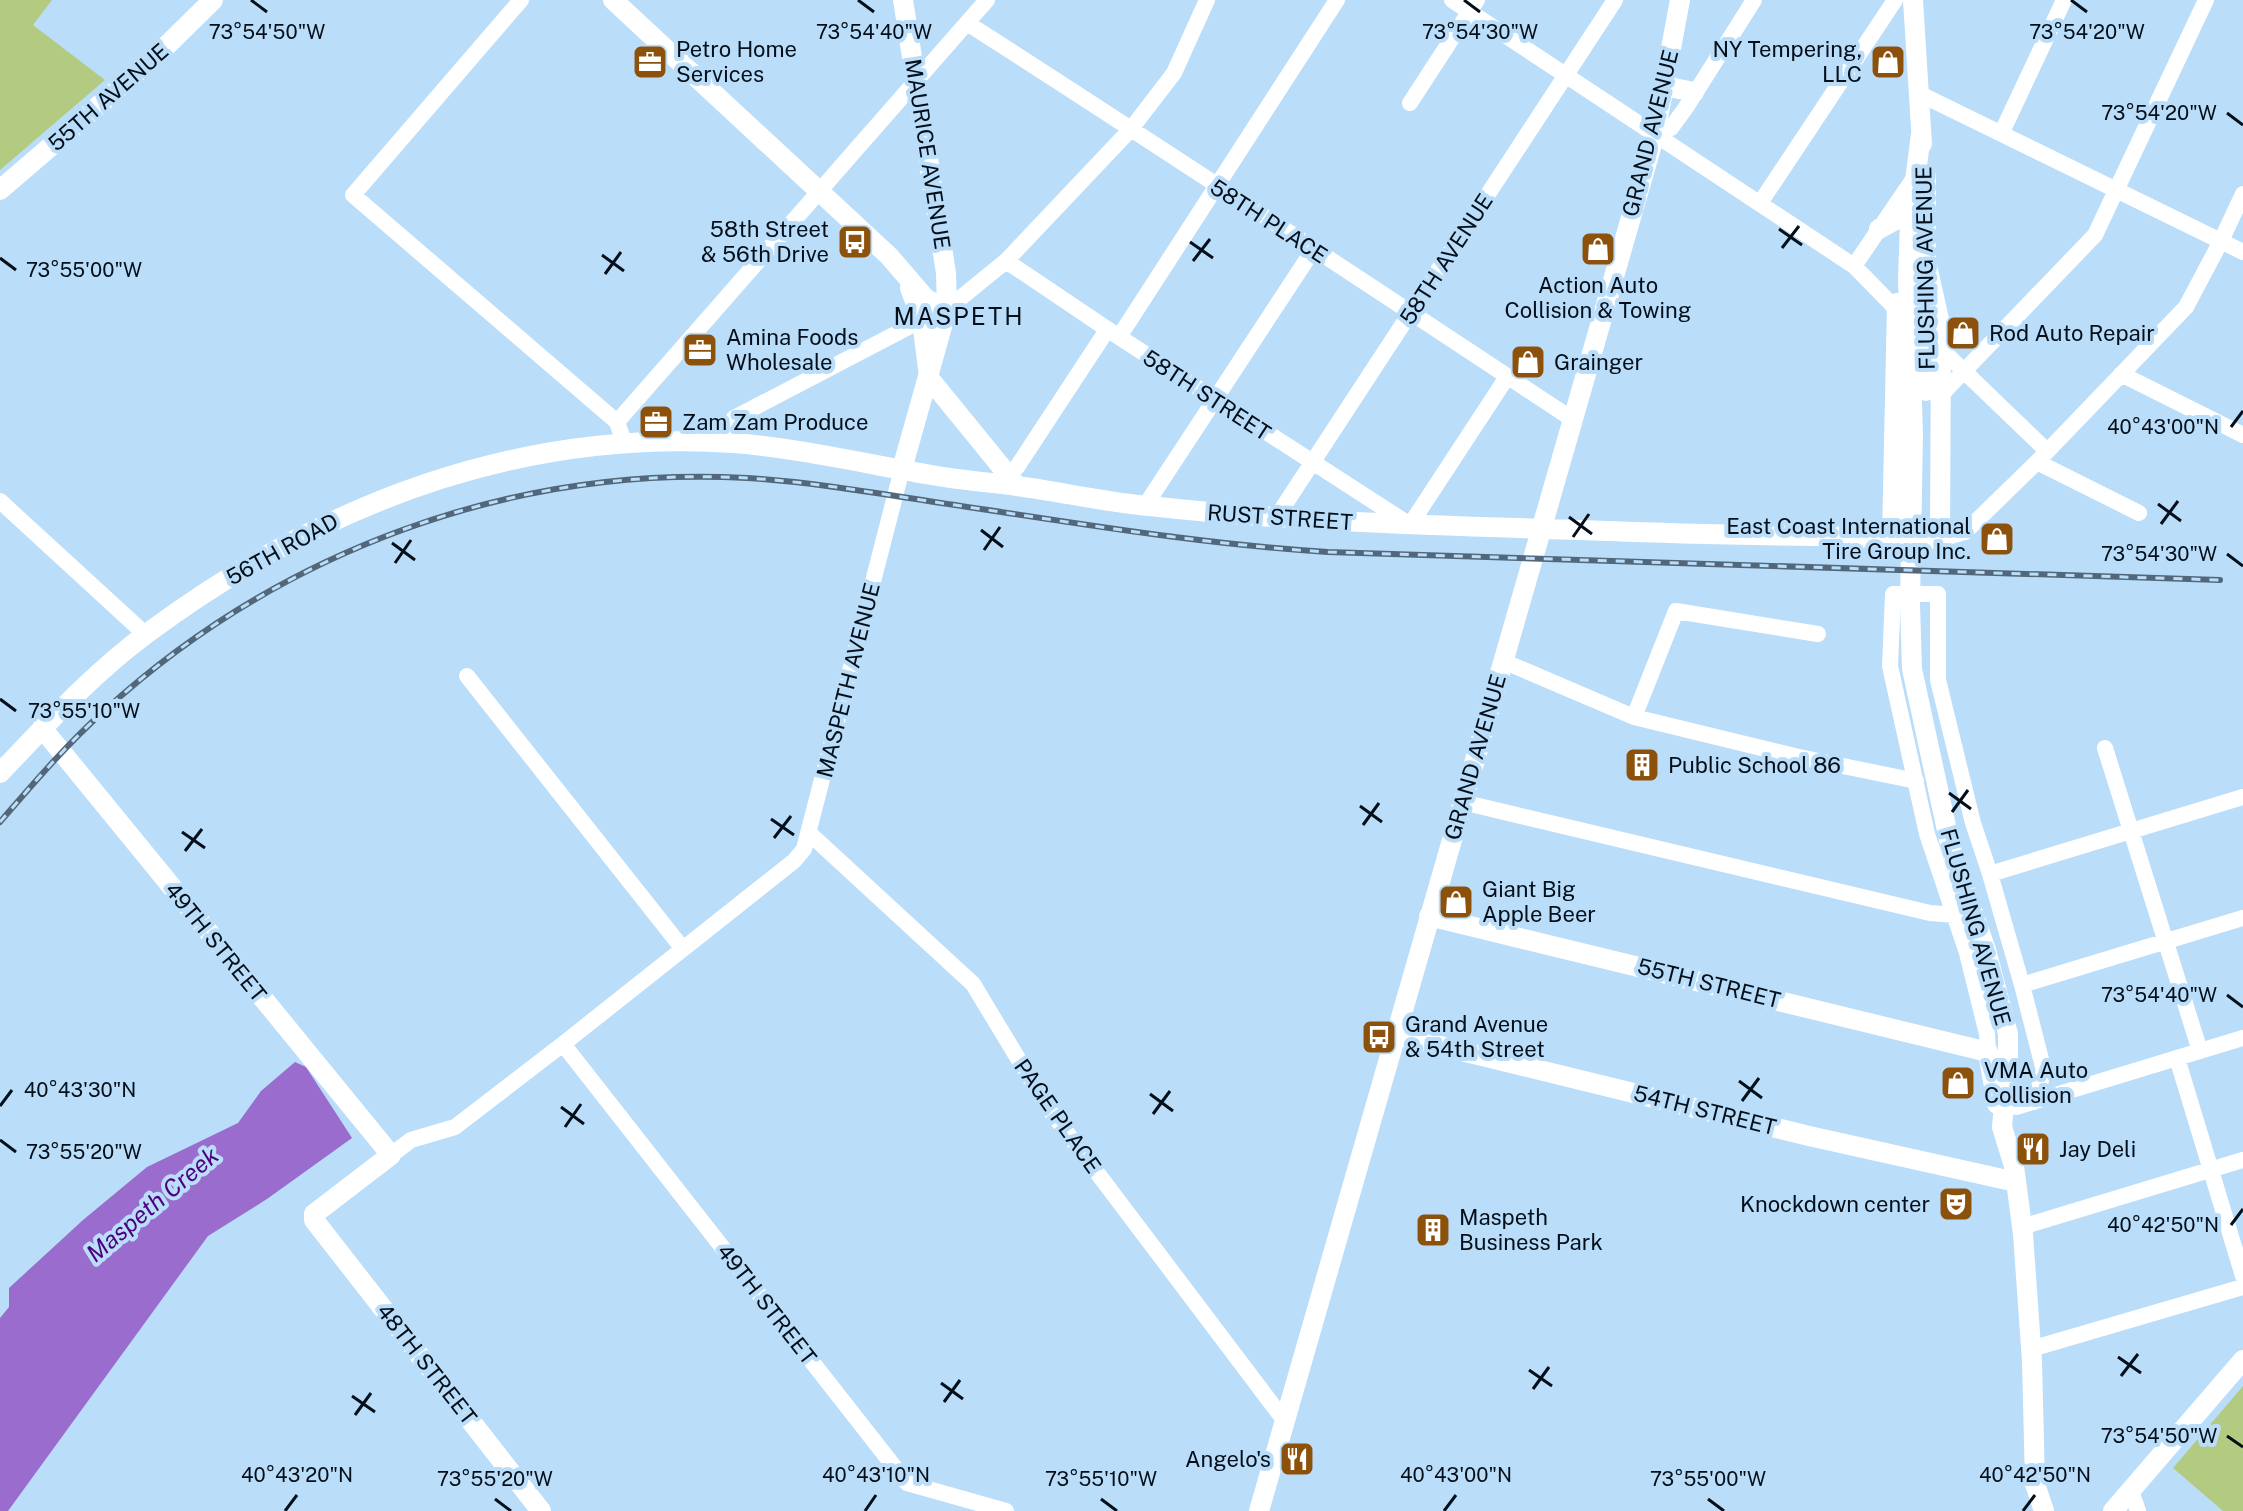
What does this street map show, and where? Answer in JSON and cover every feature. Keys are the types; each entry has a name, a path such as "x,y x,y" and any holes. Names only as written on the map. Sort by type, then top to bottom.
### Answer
{"main road":[{"name":"55TH AVENUE","path":"0,190 155,57 213,0"},
{"path":"613,0 889,256 926,299 947,309"},
{"name":"MAURICE AVENUE","path":"903,0 946,273 947,309"},
{"name":"GRAND AVENUE","path":"1259,1511 1655,134 1680,0"},
{"name":"FLUSHING AVENUE","path":"1913,0 1926,175 1918,222 1899,271 1913,434 1912,669 1951,849 1986,950 2008,1034 2002,1127 2015,1174 2022,1227 2031,1349 2035,1484 2044,1511"},
{"path":"1664,86 1694,92"},
{"name":"FLUSHING AVENUE","path":"1921,134 1916,175 1918,222 1927,266 1922,605 1924,672 1961,835 1999,953 2021,1042 2025,1104 2015,1174"},
{"path":"1879,229 1899,218 1918,222"},
{"path":"1927,266 1941,328 1936,539"},
{"path":"906,277 922,320 929,378 980,440 1017,476"},
{"name":"MASPETH AVENUE","path":"902,469 947,309"},
{"path":"1895,539 1903,316"},
{"name":"RUST STREET","path":"624,442 751,445 925,474 1017,476 1048,491 1145,506 1276,518 1410,525 1936,539"},
{"name":"56TH ROAD","path":"0,773 78,693 145,634 238,570 323,524 395,494 473,468 624,442"},
{"name":"49TH STREET","path":"42,728 391,1155"},
{"name":"55TH STREET","path":"1429,916 1988,1052"},
{"name":"54TH STREET","path":"1396,1035 1809,1136 2015,1174"},
{"path":"1988,1052 2002,1127"},
{"name":"MASPETH AVENUE","path":"313,1218 314,1214 391,1155"},
{"name":"48TH STREET","path":"313,1218 541,1511"},
{"path":"2113,1511 2243,1360"}],"street":[{"path":"521,0 353,195 617,422 624,442"},
{"path":"617,422 987,0"},
{"path":"947,309 1006,261 1131,129 1174,73 1207,0"},
{"path":"1017,476 1216,187 1337,0"},
{"path":"1452,0 1473,6 1566,75 1854,266 1903,316"},
{"name":"58TH AVENUE","path":"1276,518 1615,0"},
{"path":"1655,134 1671,128 1754,0"},
{"path":"1760,203 1895,0"},
{"path":"2002,132 2064,0"},
{"path":"1940,396 2095,235 2206,0"},
{"path":"1410,103 1473,6"},
{"name":"58TH PLACE","path":"967,23 1572,419"},
{"path":"1918,93 2243,252"},
{"path":"1854,266 1916,175"},
{"path":"1936,539 1965,532 2186,307 2243,194"},
{"path":"1145,506 1313,250"},
{"name":"58TH STREET","path":"1006,261 1113,334 1410,525"},
{"path":"721,443 734,418 922,320"},
{"path":"1941,349 2042,456 2139,513"},
{"path":"2121,374 2243,435"},
{"path":"1410,525 1507,377"},
{"name":"MASPETH AVENUE","path":"391,1155 411,1140 455,1127 794,861 804,849 902,469"},
{"path":"0,501 145,634"},
{"name":"FLUSHING AVENUE","path":"1988,1052 1982,1010 1955,915 1936,866 1890,666 1893,594 1938,594 1938,680 1969,824 1990,874 2044,1071 2025,1104"},
{"path":"1634,717 1676,611 1818,634"},
{"path":"1503,661 1634,717 1799,757 1916,781"},
{"path":"467,676 683,949"},
{"path":"2105,748 2200,1051"},
{"path":"1990,874 2243,797"},
{"path":"1462,802 1930,913 1955,915"},
{"path":"1930,833 1969,824"},
{"name":"PAGE PLACE","path":"809,833 973,984 1046,1105 1284,1420"},
{"path":"2022,985 2243,918"},
{"path":"2025,1104 2243,1038"},
{"name":"49TH STREET","path":"563,1044 907,1483 1006,1511"},
{"path":"2177,1058 2243,1276"},
{"path":"2022,1227 2243,1160"},
{"path":"2031,1349 2243,1287"},
{"path":"2131,1491 2138,1511"}],"green space":[{"path":"0,0 52,0 33,25 105,80 0,170"},
{"path":"2243,1386 2243,1511 2223,1511 2173,1468"}],"water":[{"name":"Maspeth Creek","path":"295,1062 306,1067 352,1138 267,1199 208,1236 8,1511 0,1511 0,1318 9,1307 9,1288 147,1167 238,1123 261,1091"}],"railway":[{"path":"0,822 63,751 104,711 172,655 245,606 322,564 402,530 486,504 571,487 659,478 771,480 1182,538 1328,552 2220,580"}],"place":[{"name":"Petro Home Services","path":"650,62"},
{"name":"NY Tempering, LLC","path":"1888,62"},
{"name":"58th Street & 56th Drive","path":"855,242"},
{"name":"Action Auto Collision & Towing","path":"1598,249"},
{"name":"Rod Auto Repair","path":"1963,333"},
{"name":"Amina Foods Wholesale","path":"700,350"},
{"name":"Grainger","path":"1528,362"},
{"name":"Zam Zam Produce","path":"656,422"},
{"name":"East Coast International Tire Group Inc.","path":"1997,539"},
{"name":"Public School 86","path":"1642,765"},
{"name":"Giant Big Apple Beer","path":"1456,902"},
{"name":"Grand Avenue & 54th Street","path":"1379,1037"},
{"name":"VMA Auto Collision","path":"1958,1083"},
{"name":"Jay Deli","path":"2033,1149"},
{"name":"Knockdown center","path":"1956,1204"},
{"name":"Maspeth Business Park","path":"1433,1230"},
{"name":"Angelo's","path":"1297,1459"}],"district":[{"name":"MASPETH","path":"959,316"}]}
